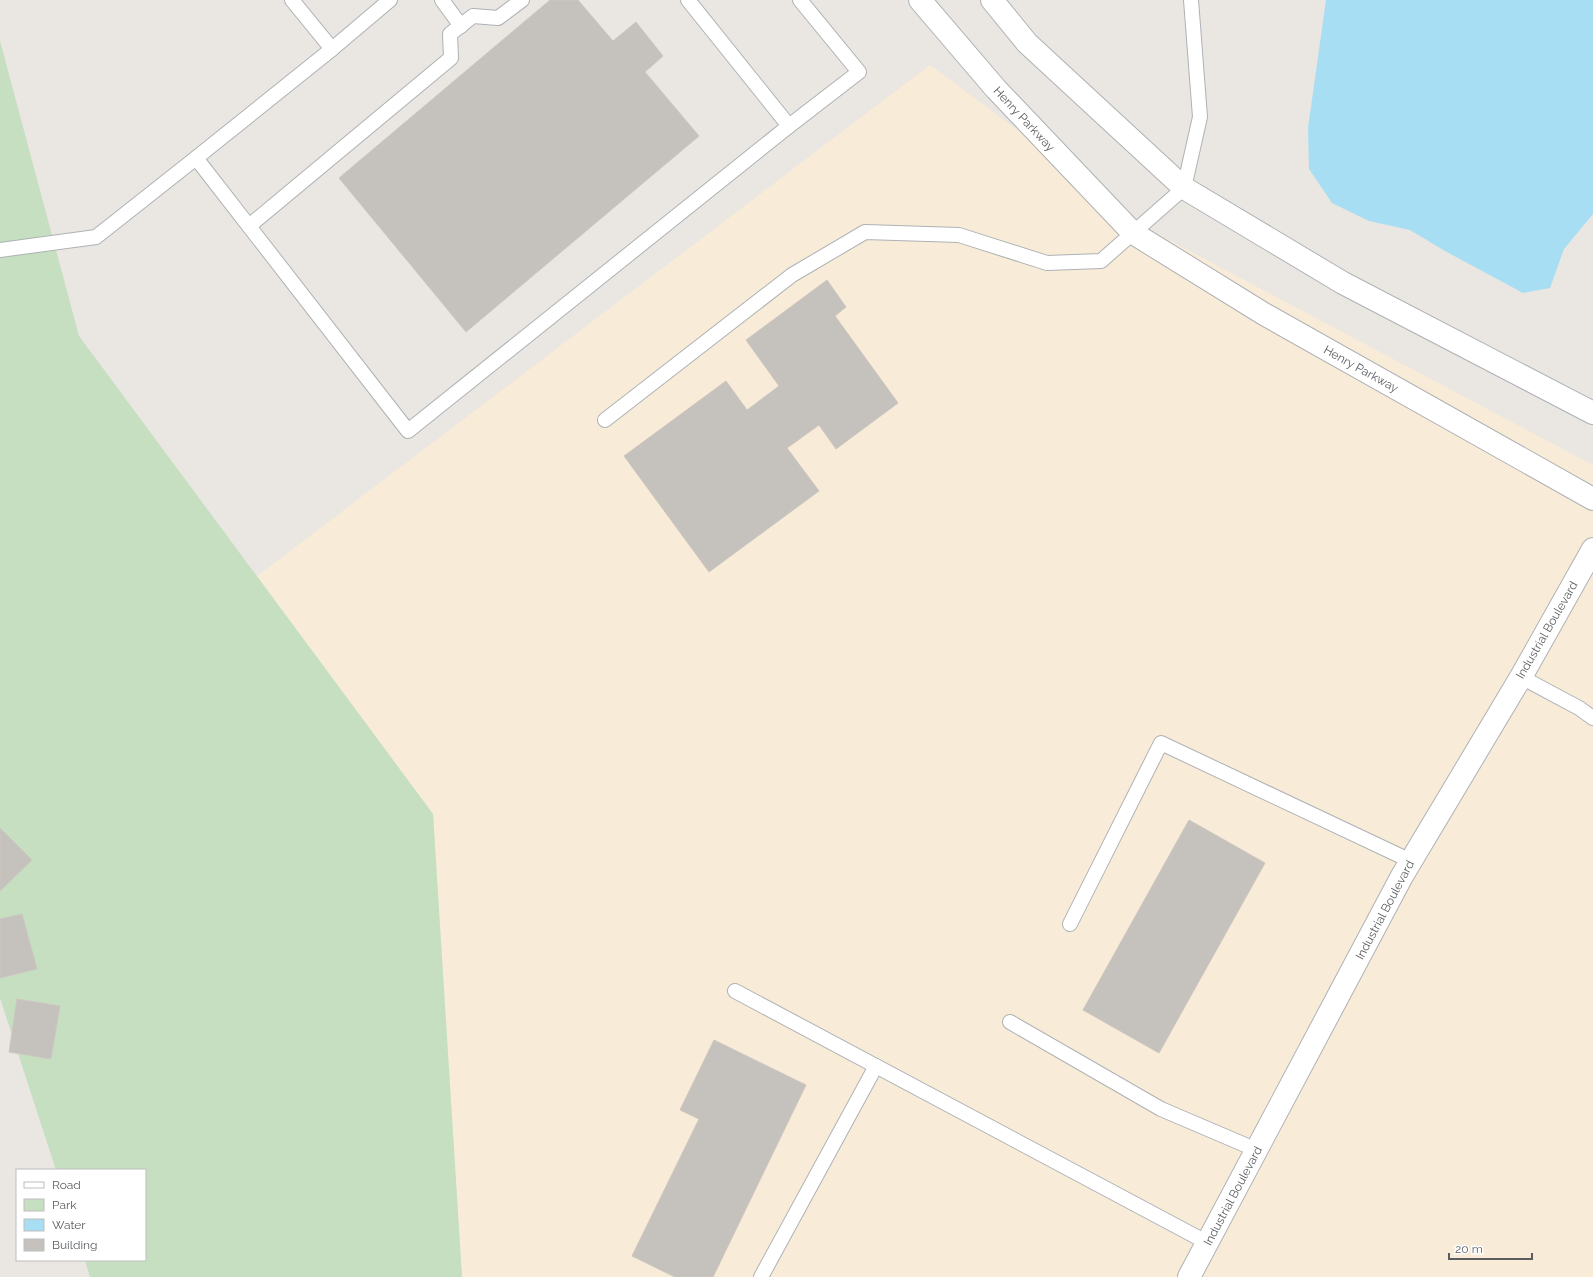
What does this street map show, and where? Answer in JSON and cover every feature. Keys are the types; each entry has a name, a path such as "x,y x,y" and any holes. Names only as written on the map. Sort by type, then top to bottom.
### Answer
{"street":[{"name":"Henry Parkway","path":"920,0 996,88 1133,233 1264,314 1593,499"},
{"path":"992,0 1026,43 1184,188 1343,283 1593,413"},
{"name":"Industrial Boulevard","path":"1189,1277 1411,861 1521,677 1593,549"}],"lane":[{"path":"292,0 332,49"},
{"path":"0,250 96,237 332,49 390,0"},
{"path":"442,0 462,26"},
{"path":"249,226 451,58 450,34 473,16 498,18 522,0"},
{"path":"196,158 408,431 789,126 859,72 800,0"},
{"path":"605,420 792,275 865,232 959,235 1047,263 1101,261 1184,188 1200,117 1191,0"},
{"path":"693,2 789,126"},
{"path":"1521,677 1579,708 1593,718"},
{"path":"1070,924 1161,743 1411,861"},
{"path":"735,991 1208,1243"},
{"path":"1010,1022 1161,1109 1257,1150"},
{"path":"761,1277 876,1066"}],"shaded area":[{"path":"930,65 1154,232 1593,465 1593,1277 462,1277 433,814 257,576"}],"green space":[{"path":"0,41 79,336 433,814 462,1277 90,1277 85,1261 146,1261 146,1169 56,1169 0,998"}],"water":[{"path":"1326,0 1593,0 1593,214 1564,249 1550,288 1523,293 1445,251 1410,230 1369,221 1332,203 1309,169 1308,128"}],"building":[{"path":"550,0 578,0 613,41 636,22 663,56 645,72 699,136 466,332 339,178"},
{"path":"827,280 846,307 835,316 898,403 836,449 819,425 787,448 819,491 709,572 624,456 726,381 747,410 779,386 746,340"},
{"path":"1189,820 1265,863 1159,1053 1083,1010"},
{"path":"0,828 32,860 0,891"},
{"path":"22,914 37,969 0,978 0,919"},
{"path":"17,999 60,1006 51,1059 9,1052"},
{"path":"714,1040 806,1085 713,1277 675,1277 632,1256 699,1119 680,1110"}]}
